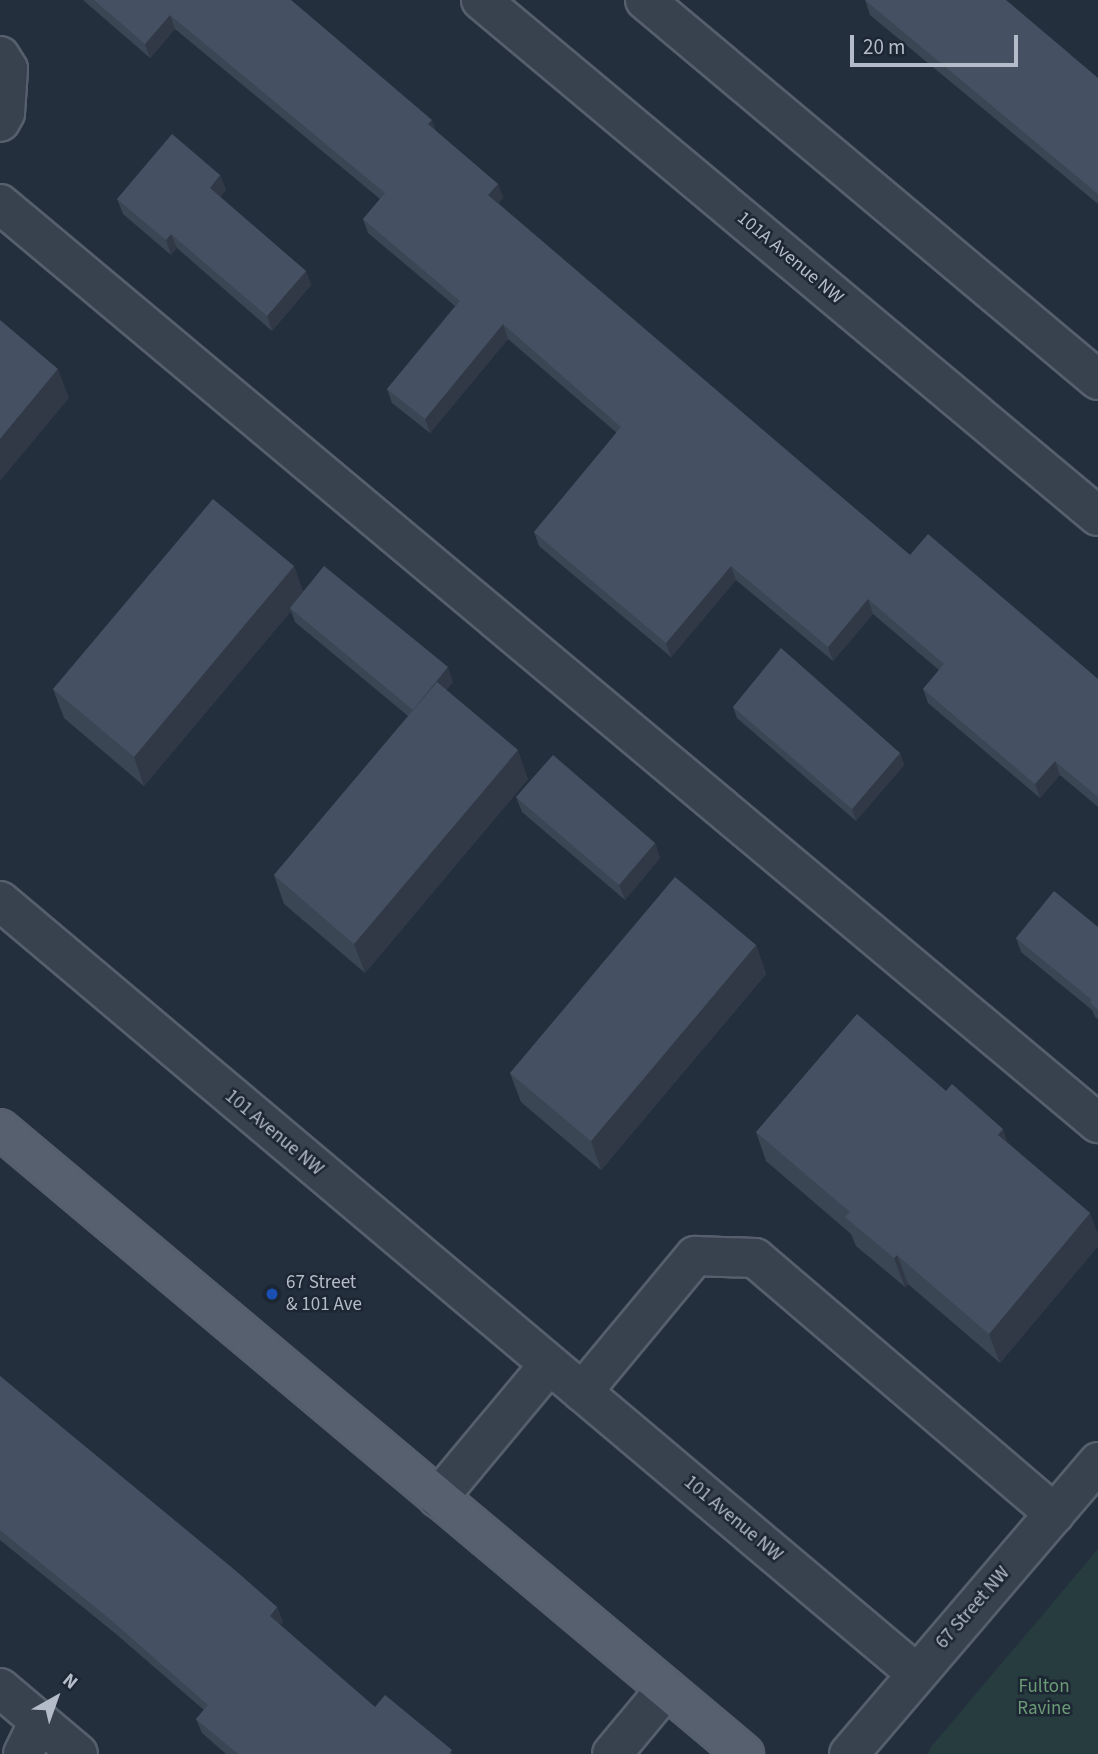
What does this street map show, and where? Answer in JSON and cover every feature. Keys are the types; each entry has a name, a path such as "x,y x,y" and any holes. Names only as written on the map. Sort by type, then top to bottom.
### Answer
{"main road":[{"path":"0,1129 744,1754"}],"street":[{"name":"101A Avenue NW","path":"481,0 1098,516"},
{"path":"645,0 1098,380"},
{"path":"0,56 8,69 5,113 0,122"},
{"path":"0,204 1098,1123"},
{"name":"101 Avenue NW","path":"0,901 917,1674"},
{"path":"582,1392 695,1256 755,1258 1055,1514"},
{"path":"438,1498 549,1365"},
{"name":"67 Street NW","path":"849,1754 1098,1462"},
{"path":"0,1688 31,1737 78,1754"},
{"path":"612,1754 666,1689"}],"green space":[{"name":"Fulton Ravine","path":"1098,1549 1098,1754 928,1754 931,1747"}],"building":[{"path":"94,0 291,0 432,120 428,124 498,184 488,195 910,555 928,534 1098,679 1098,797 1055,761 1035,784 923,689 944,664 868,599 828,647 731,566 666,643 534,532 621,427 503,324 425,419 387,389 460,301 363,219 385,193 170,15 145,44"},
{"path":"865,0 1006,0 1098,78 1098,194"},
{"path":"172,134 220,175 210,188 306,271 267,316 171,234 166,240 117,199"},
{"path":"0,320 58,369 0,439"},
{"path":"213,499 294,566 134,757 53,689"},
{"path":"324,566 448,667 413,710 290,608"},
{"path":"781,648 900,753 852,809 733,707"},
{"path":"437,682 518,750 354,944 274,875"},
{"path":"553,755 655,843 619,885 516,797"},
{"path":"675,877 756,945 591,1141 510,1073"},
{"path":"1054,891 1098,927 1098,1010 1090,1002 1092,1000 1016,938"},
{"path":"857,1014 946,1091 952,1084 1003,1129 998,1135 1090,1213 989,1334 897,1255 894,1258 845,1217 850,1212 756,1132"},
{"path":"0,1376 277,1607 270,1616 375,1707 385,1695 452,1750 449,1754 238,1754 196,1719 208,1705 111,1620 0,1530"}],"place":[{"name":"67 Street & 101 Ave","path":"272,1294"}]}
